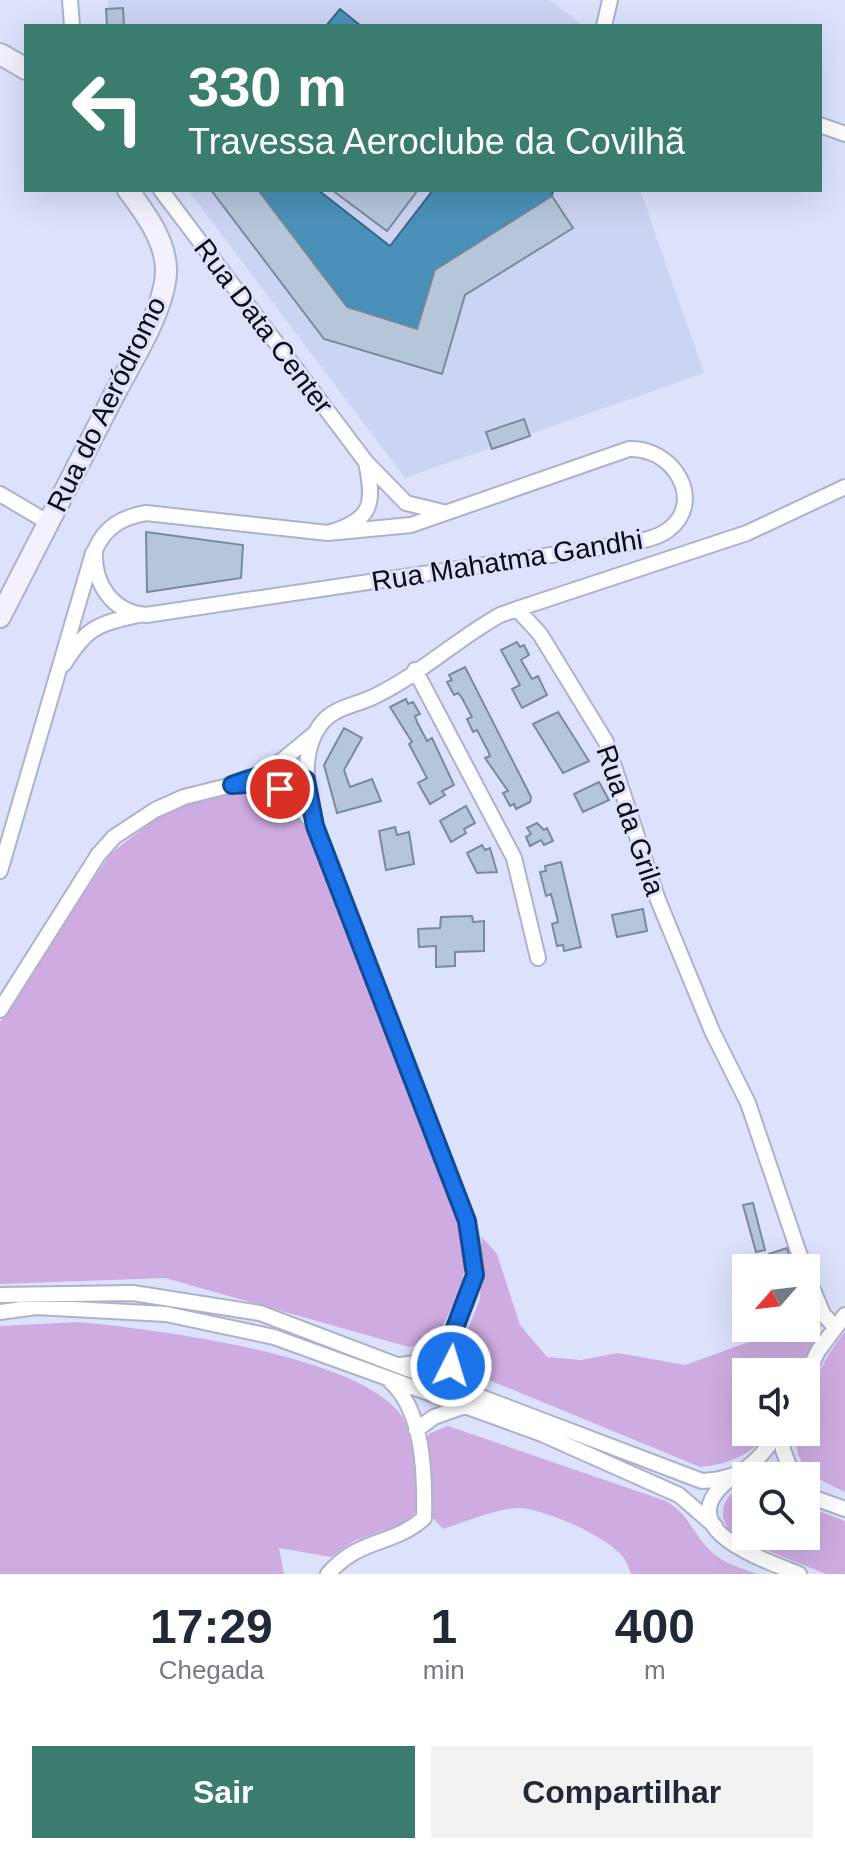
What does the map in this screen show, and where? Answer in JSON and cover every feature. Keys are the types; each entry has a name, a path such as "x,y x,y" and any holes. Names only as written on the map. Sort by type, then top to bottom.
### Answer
{"main road":[{"path":"0,54 24,68"},
{"name":"Rua do Aeródromo","path":"0,617 133,359 163,289 166,270 163,252 154,229 129,192"}],"street":[{"path":"70,0 72,24"},
{"path":"604,24 610,0"},
{"path":"822,126 845,134"},
{"name":"Rua Data Center","path":"163,192 366,462 406,503 427,511 447,513"},
{"name":"Rua Mahatma Gandhi","path":"0,871 61,668 62,653 95,550 110,527 126,516 146,513 328,533 382,530 447,513 629,449 644,449 662,456 675,468 682,484 678,520 667,531 625,544 103,623 88,631 61,668"},
{"path":"328,533 352,526 368,508 372,488 366,462"},
{"path":"0,1010 98,855 114,837 184,797 268,772 292,756 334,712 377,696 484,624 517,609 747,533 845,487"},
{"path":"0,494 49,523"},
{"path":"95,550 97,574 107,596 114,603 141,615"},
{"name":"Rua da Grila","path":"517,609 540,634 606,742 658,900 712,1031 748,1103 800,1254"},
{"path":"415,670 514,858 538,958"},
{"path":"316,732 306,780 315,826 467,1221 475,1275 450,1341 451,1366 469,1400"},
{"path":"268,772 284,771 306,780"},
{"path":"270,789 287,789 306,780"},
{"path":"232,785 251,784 270,789 288,798 315,826"},
{"path":"0,1295 133,1293 260,1313 398,1365 671,1491 715,1526 724,1540 799,1574"},
{"path":"0,1312 36,1307 166,1314 274,1337 387,1378 469,1400 673,1473 702,1481 732,1479"},
{"name":"Rua da Grila","path":"820,1307 823,1314 840,1321"},
{"path":"815,1358 840,1321"},
{"path":"398,1365 421,1362 439,1352 450,1341"},
{"path":"328,1574 343,1556 410,1531 424,1518 416,1430 402,1391 387,1378"},
{"path":"416,1430 434,1417 469,1400"},
{"path":"715,1526 712,1505 716,1493 757,1461 769,1446"},
{"path":"820,1500 845,1509"}],"shaded area":[{"path":"108,0 549,0 581,24 109,24"},
{"path":"190,192 641,192 704,373 405,478"},
{"path":"220,793 264,800 306,818 469,1251 459,1294 435,1340 409,1347 165,1278 0,1284 0,1022 110,854 167,810"},
{"path":"482,1237 497,1254 520,1325 547,1357 581,1360 618,1353 685,1365 749,1342 813,1342 806,1358 732,1358 732,1446 755,1446 739,1457 700,1467 472,1373 462,1361 462,1344 480,1299"},
{"path":"78,1322 201,1338 251,1348 344,1376 379,1394 402,1416 405,1423 422,1505 406,1522 354,1541 331,1557 279,1548 284,1574 0,1574 0,1326"},
{"path":"845,1331 845,1492 820,1479 820,1462 802,1462 796,1446 820,1446 820,1370"},
{"path":"448,1426 666,1501 682,1514 709,1550 731,1565 757,1574 631,1574 624,1559 603,1540 557,1518 527,1509 498,1511 443,1529 433,1518 424,1442 430,1433"},
{"path":"731,1495 732,1534 723,1516 723,1508"},
{"path":"820,1511 845,1521 845,1574 826,1574 766,1550 820,1550"}],"water":[{"path":"340,9 359,24 328,24"},
{"path":"260,192 321,192 390,246 431,192 553,192 552,196 435,270 417,329 347,307"}],"building":[{"path":"123,8 124,24 107,24 106,9"},
{"path":"213,192 260,192 347,307 417,329 435,270 552,196 573,228 465,295 442,374 324,339"},
{"path":"335,192 416,192 387,231"},
{"path":"524,419 530,436 492,449 486,432"},
{"path":"146,532 243,545 241,578 147,592"},
{"path":"517,642 520,647 524,645 529,655 521,660 532,679 538,676 547,695 522,708 512,689 520,685 501,650"},
{"path":"465,667 531,797 530,802 516,809 514,804 510,806 503,793 508,791 485,758 490,756 477,730 473,732 467,719 472,717 462,698 458,693 454,695 447,682 452,680 449,675"},
{"path":"406,699 408,704 413,702 420,714 415,716 417,722 427,741 432,738 454,785 442,791 445,795 430,804 418,783 427,778 409,744 412,742 390,707"},
{"path":"558,712 589,761 563,773 533,724"},
{"path":"344,728 362,738 344,770 350,787 372,779 381,801 337,813 324,765"},
{"path":"599,782 609,800 583,812 574,794"},
{"path":"466,806 475,823 451,842 440,821"},
{"path":"537,823 544,830 547,828 553,841 544,845 541,840 530,846 526,837 531,834 527,828"},
{"path":"395,827 397,835 409,832 414,864 386,870 379,831"},
{"path":"482,845 485,850 490,848 497,872 477,873 467,853"},
{"path":"561,862 581,947 564,951 563,945 557,946 552,924 558,922 557,917 551,894 546,896 540,872 546,871 545,866"},
{"path":"643,909 647,931 617,937 612,915"},
{"path":"472,916 473,922 484,921 484,951 455,952 455,966 436,967 436,946 419,947 418,929 440,928 441,917"},
{"path":"753,1203 765,1250 756,1252 743,1205"},
{"path":"787,1248 789,1254 769,1254"}],"route":[{"path":"280,789 251,784 232,785 268,772 284,771 306,780 315,826 467,1221 475,1275 450,1341 451,1366"}]}
